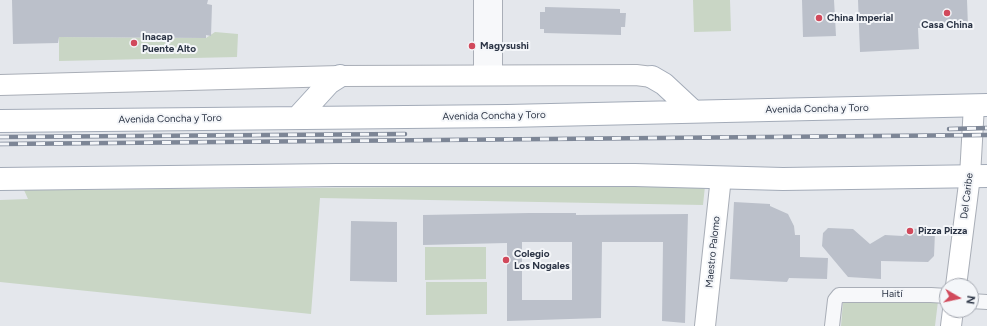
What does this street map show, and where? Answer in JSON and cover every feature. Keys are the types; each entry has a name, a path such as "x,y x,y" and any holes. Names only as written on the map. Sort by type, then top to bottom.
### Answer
{"main road":[{"path":"297,118 329,83 340,76"},
{"path":"652,77 664,84 693,111"},
{"name":"Avenida Concha y Toro","path":"0,121 507,116 980,105"},
{"path":"0,179 336,175 635,175 783,179 978,176"}],"street":[{"path":"481,0 488,76"},
{"path":"488,76 495,0"},
{"path":"0,85 340,76 636,75 652,77"},
{"name":"Del Caribe","path":"958,278 978,176 980,105"},
{"name":"Maestro Palomo","path":"705,326 721,177"},
{"name":"Haití","path":"832,326 835,300 837,296 842,294 939,296"}],"green space":[{"path":"693,0 730,0 731,31 694,32"},
{"path":"215,32 238,34 237,57 59,61 59,37 206,38"},
{"path":"705,186 703,205 320,198 311,314 0,282 0,200 28,199 24,190"},
{"path":"425,247 486,247 486,279 425,280"},
{"path":"426,282 487,282 487,314 426,315"},
{"path":"938,301 935,326 841,326 843,302"}],"building":[{"path":"12,0 208,0 207,4 212,5 211,36 206,35 206,38 59,37 58,43 13,44"},
{"name":"China Imperial","path":"802,0 834,0 836,36 803,37"},
{"path":"858,0 967,0 968,27 918,28 919,49 860,52"},
{"path":"545,7 620,9 620,13 626,13 625,27 621,27 621,35 544,33 544,29 540,29 540,12 545,12"},
{"path":"734,202 770,204 770,206 788,214 794,226 795,235 800,235 800,257 828,258 827,279 789,278 787,282 730,279"},
{"path":"529,213 576,213 576,215 688,214 685,323 662,321 663,242 602,242 601,318 507,321 507,243 423,245 423,215","holes":["522,242 572,242 572,300 522,300"]},
{"path":"351,221 397,222 397,282 350,281"},
{"path":"828,228 853,229 870,244 885,235 903,236 911,229 932,228 935,232 934,256 928,262 881,261 881,279 848,277 822,246 823,233"}],"railway":[{"path":"949,129 987,128"},
{"path":"0,137 405,134"},
{"path":"0,144 987,135"}],"place":[{"name":"Casa China","path":"947,13"},
{"name":"China Imperial","path":"819,18"},
{"name":"Inacap Puente Alto","path":"134,43"},
{"name":"Magysushi","path":"472,46"},
{"name":"Pizza Pizza","path":"910,231"},
{"name":"Colegio Los Nogales","path":"506,260"}]}
